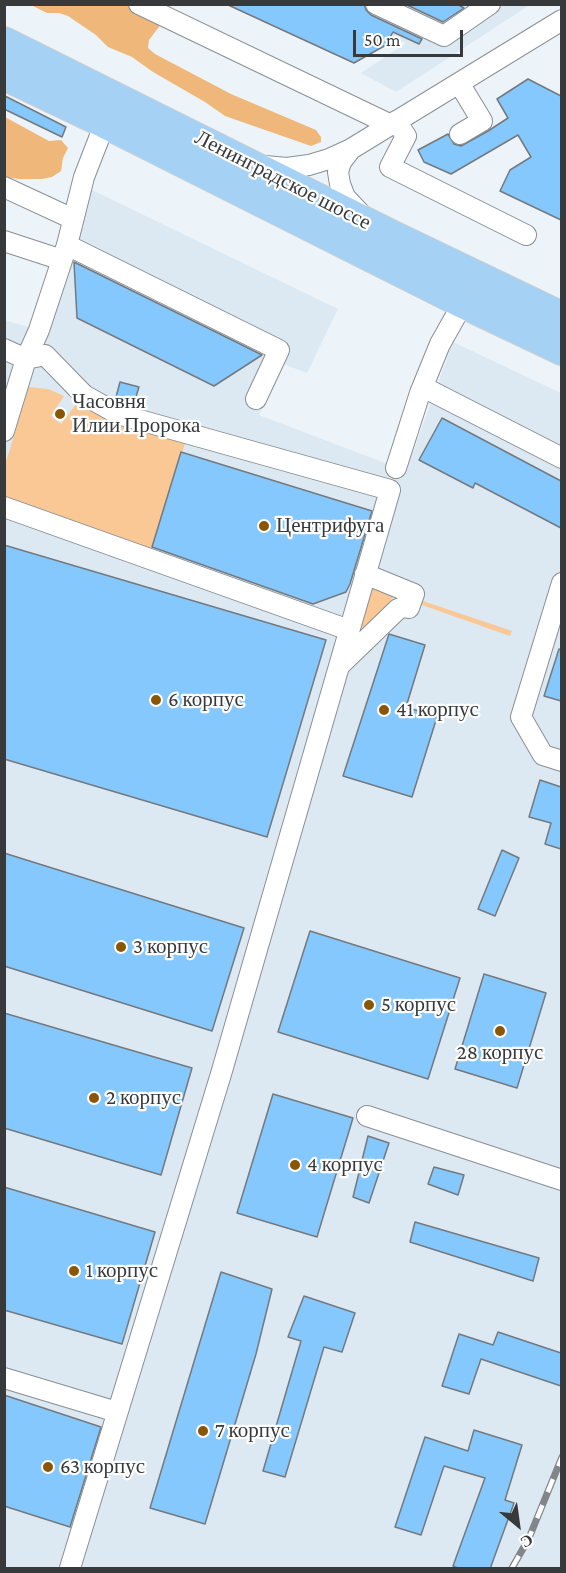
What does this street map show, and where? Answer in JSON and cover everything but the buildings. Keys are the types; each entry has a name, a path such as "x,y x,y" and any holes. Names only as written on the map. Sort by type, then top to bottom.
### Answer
{"highway":[{"name":"Ленинградское шоссе","path":"4,42 561,317"},
{"name":"Ленинградское шоссе","path":"4,75 561,350"}],"street":[{"path":"138,4 394,123 406,136 390,167 526,235"},
{"path":"376,4 444,36 480,6"},
{"path":"253,165 287,168 309,165 351,149 561,20"},
{"path":"459,82 482,121 460,134"},
{"path":"4,431 9,398 39,330 64,252 84,177 105,123"},
{"path":"351,149 341,162 338,172 345,197 361,213 391,235"},
{"path":"4,187 73,219"},
{"path":"4,241 64,252 279,350 256,399"},
{"path":"396,468 440,344 463,303"},
{"path":"4,349 26,359 45,355 84,395 118,414 390,490 222,1074 70,1569"},
{"path":"423,387 561,458"},
{"path":"4,507 349,630"},
{"path":"339,666 398,609 409,608 414,594 365,574"},
{"path":"561,583 521,717 543,755 561,760"},
{"path":"367,1116 561,1180"},
{"path":"4,1378 117,1412"}],"shaded area":[{"path":"31,5 163,5 159,18 162,23 149,40 148,48 155,54 231,94 316,130 321,137 321,142 311,146 225,116 132,57 108,47 96,35 68,16 47,13"},
{"path":"325,5 530,5 396,92 361,73 406,43"},
{"path":"5,117 49,141 61,140 68,148 63,158 61,171 52,177 42,179 5,177"},
{"path":"88,188 338,309 307,373 283,364 259,415 406,471 453,342 561,393 561,1568 5,1568 4,320 39,330"},
{"path":"29,387 48,389 64,396 51,416 61,424 79,400 186,440 151,556 5,514 5,465"},
{"path":"370,586 396,594 367,628 360,627"},
{"path":"420,600 512,631 510,636 419,604"}],"railway":[{"path":"512,1568 529,1538 562,1457"}],"place":[{"name":"Часовня Илии Пророка","path":"60,414"},
{"name":"Центрифуга","path":"264,526"},
{"name":"6 корпус","path":"156,700"},
{"name":"41 корпус","path":"384,710"},
{"name":"3 корпус","path":"121,947"},
{"name":"5 корпус","path":"369,1005"},
{"name":"28 корпус","path":"500,1031"},
{"name":"2 корпус","path":"94,1098"},
{"name":"4 корпус","path":"295,1165"},
{"name":"1 корпус","path":"74,1271"},
{"name":"7 корпус","path":"203,1431"},
{"name":"63 корпус","path":"48,1467"}]}
